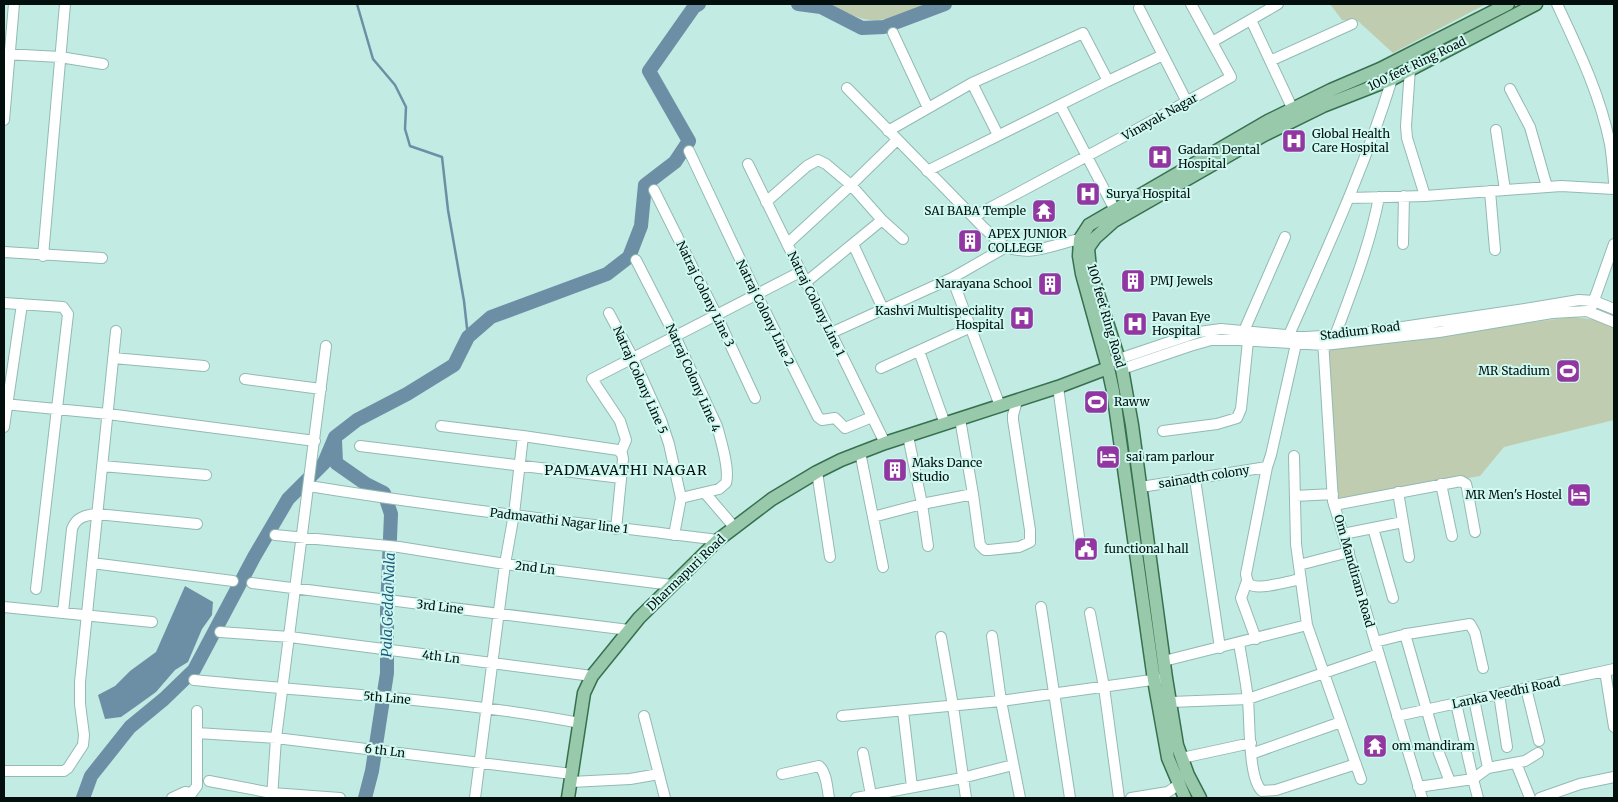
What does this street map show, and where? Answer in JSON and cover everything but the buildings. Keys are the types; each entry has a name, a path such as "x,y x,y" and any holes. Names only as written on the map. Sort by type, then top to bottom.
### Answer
{"main road":[{"name":"100 feet Ring Road","path":"1185,798 1168,758 1160,679 1113,391 1113,367 1090,269 1088,248 1095,238 1114,221 1264,135 1295,114 1508,4"},
{"name":"100 feet Ring Road","path":"1200,798 1177,745 1171,702 1160,679 1164,662 1132,424 1082,274 1079,256 1080,239 1089,225 1268,121 1323,106 1392,79 1536,4"},
{"name":"Dharmapuri Road","path":"568,798 584,693 592,676 629,630 718,540 772,499 841,460 885,443 1058,387 1113,367"}],"street":[{"path":"4,120 6,54 14,4"},
{"path":"43,256 65,4"},
{"path":"1191,4 1212,42 1278,4"},
{"path":"1557,4 1596,93 1610,145 1614,182"},
{"path":"1139,8 1187,102"},
{"path":"1251,20 1295,114"},
{"path":"1270,61 1352,24"},
{"path":"893,33 928,108"},
{"path":"888,131 972,83 1083,33 1108,82"},
{"name":"Vinayak Nagar","path":"973,217 1231,77 1212,42"},
{"path":"6,54 60,57 103,64"},
{"path":"927,171 1163,55"},
{"path":"1410,68 1407,138 1425,196"},
{"path":"1256,639 1241,598 1247,581 1248,560 1267,467 1272,456 1292,340 1349,198 1392,79"},
{"path":"972,83 998,135"},
{"path":"847,88 973,217 1006,246 1022,250 1040,249 1080,239 1095,238"},
{"path":"1510,89 1530,127 1547,187"},
{"path":"1060,105 1115,210"},
{"path":"1496,130 1505,190"},
{"path":"787,244 897,140"},
{"name":"Natraj Colony Line 2","path":"689,151 756,294 818,417 822,420 835,418 845,428 872,417"},
{"path":"766,202 807,166 818,160 826,164 851,185 882,220 903,240"},
{"name":"Natraj Colony Line 1","path":"748,164 885,443"},
{"path":"1349,198 1425,196 1561,186 1614,189"},
{"name":"Natraj Colony Line 3","path":"654,190 716,314 754,398"},
{"path":"1490,191 1495,250"},
{"path":"1403,244 1404,196"},
{"path":"1335,336 1374,226 1379,197"},
{"path":"806,283 882,220"},
{"path":"1163,431 1218,424 1236,418 1241,409 1246,336 1285,237"},
{"path":"853,244 883,310"},
{"path":"1590,312 1614,244"},
{"path":"831,333 952,278 1006,246"},
{"path":"4,252 43,256 102,258"},
{"name":"Natraj Colony Line 4","path":"636,260 675,336 721,440 727,480 724,486 705,493 680,498"},
{"path":"620,452 626,440 620,421 592,379 800,272"},
{"path":"952,278 1000,406"},
{"name":"Stadium Road","path":"1323,341 1335,336 1579,300 1594,301 1614,309"},
{"path":"4,303 63,308 68,314 36,589"},
{"path":"4,428 5,404 22,304"},
{"name":"Stadium Road","path":"1323,341 1439,332 1552,313 1590,312 1614,322"},
{"name":"Natraj Colony Line 5","path":"609,313 633,358 661,420 672,457 680,498 674,535"},
{"path":"881,368 971,327"},
{"path":"4,771 64,771 83,745 80,687 116,331"},
{"path":"1113,367 1211,340 1246,336 1323,341"},
{"name":"Om Mandiram Road","path":"1323,341 1334,499 1348,552 1422,798"},
{"path":"272,795 276,738 326,346"},
{"path":"919,351 945,424"},
{"path":"113,358 204,366"},
{"path":"245,379 321,390"},
{"path":"1058,387 1080,544"},
{"path":"960,419 981,548 989,550 1023,546 1030,542 1030,530 1013,420 1017,400"},
{"path":"5,404 108,414 315,442"},
{"path":"441,426 611,448 620,452 623,459 616,529"},
{"path":"476,798 498,614 514,514 523,436"},
{"path":"908,436 922,504 928,546"},
{"path":"360,446 621,478"},
{"path":"860,452 883,567"},
{"path":"1294,456 1296,544 1307,625 1361,779"},
{"path":"102,466 206,475"},
{"name":"sainadth colony","path":"1140,487 1267,467"},
{"path":"817,472 830,557"},
{"path":"1195,479 1220,648"},
{"path":"1295,496 1334,499 1398,492 1461,481 1466,484 1475,532"},
{"path":"1441,484 1452,536"},
{"name":"Padmavathi Nagar line 1","path":"308,486 400,501 718,540"},
{"path":"1398,492 1409,557"},
{"path":"705,493 734,528"},
{"path":"873,517 922,504 973,494"},
{"path":"63,612 74,524 85,515 97,514 197,524"},
{"path":"1343,534 1403,522"},
{"path":"1373,528 1393,598"},
{"name":"2nd Ln","path":"275,535 399,547 505,564 672,585"},
{"path":"1299,565 1348,552"},
{"path":"92,563 233,581"},
{"path":"1247,581 1249,585 1261,586 1301,579"},
{"name":"3rd Line","path":"252,583 629,630"},
{"path":"4,607 152,622"},
{"path":"1041,608 1070,798"},
{"path":"1090,613 1104,687 1119,798"},
{"path":"1375,642 1405,634 1470,624 1475,632 1483,668"},
{"path":"1164,662 1307,625"},
{"name":"4th Ln","path":"220,632 290,637 592,676"},
{"path":"1405,634 1439,753 1450,782"},
{"path":"992,636 1001,701 1020,798"},
{"path":"941,637 966,798"},
{"path":"1239,643 1248,699 1251,754 1256,783 1262,791 1268,792 1356,764"},
{"path":"1171,702 1248,699 1379,654"},
{"path":"1610,670 1614,727"},
{"name":"Lanka Veedhi Road","path":"1397,716 1610,670"},
{"path":"842,716 1001,701 1160,679"},
{"name":"5th Line","path":"194,680 423,701 580,723"},
{"path":"1526,688 1539,741"},
{"path":"1499,694 1508,747"},
{"path":"1474,699 1488,768"},
{"path":"1456,704 1478,798"},
{"path":"172,798 184,792 190,796 197,786 197,711"},
{"path":"903,711 912,787"},
{"path":"644,716 665,798"},
{"path":"1251,754 1341,722"},
{"name":"6 th Ln","path":"197,733 276,738 402,753 572,778 630,779 659,774"},
{"path":"1182,758 1251,743"},
{"path":"863,752 871,796"},
{"path":"1418,787 1473,779 1488,768 1524,761 1538,753"},
{"path":"1516,763 1530,798"},
{"path":"782,774 819,766 824,773 829,798"},
{"path":"856,798 962,778 1013,766"},
{"path":"1540,798 1580,784 1614,777"},
{"path":"209,781 272,795 340,798"},
{"path":"1131,798 1168,792 1179,784"}],"green space":[{"path":"829,4 925,4 892,18 875,20 857,17"},
{"path":"1330,4 1486,4 1393,53 1358,21 1342,20"},
{"path":"1572,317 1598,320 1614,328 1614,420 1504,447 1480,476 1337,501 1328,353 1331,349"}],"water":[{"path":"185,586 213,602 212,615 202,629 188,662 175,670 156,692 121,717 105,719 98,695 115,686 130,671 156,652"}],"waterway":[{"path":"357,4 373,59 395,85 406,107 405,129 410,146 442,157 448,210 464,301 468,337"},
{"path":"83,798 91,776 130,727 164,699 194,670 254,557 288,499 324,463 335,437 357,420 407,394 454,365 468,337 491,317 607,274 629,257 641,226 645,185 675,162 689,141 649,71 694,7 699,4"},
{"path":"798,4 821,7 862,28 884,27 945,4"},
{"name":"Pala Gedda Nala","path":"335,440 336,463 366,484 384,493 391,514 387,610 387,673 372,771 365,798"}],"place":[{"name":"Global Health Care Hospital","path":"1294,141"},
{"name":"Gadam Dental Hospital","path":"1160,157"},
{"name":"Surya Hospital","path":"1088,194"},
{"name":"SAI BABA Temple","path":"1044,211"},
{"name":"APEX JUNIOR COLLEGE","path":"970,241"},
{"name":"PMJ Jewels","path":"1133,281"},
{"name":"Narayana School","path":"1050,284"},
{"name":"Kashvi Multispeciality Hospital","path":"1022,318"},
{"name":"Pavan Eye Hospital","path":"1135,324"},
{"name":"MR Stadium","path":"1568,371"},
{"name":"Raww","path":"1096,402"},
{"name":"sai ram parlour","path":"1108,457"},
{"name":"Maks Dance Studio","path":"895,470"},
{"name":"MR Men's Hostel","path":"1579,495"},
{"name":"functional hall","path":"1086,549"},
{"name":"om mandiram","path":"1375,746"}],"district":[{"name":"PADMAVATHI NAGAR","path":"626,470"}]}
